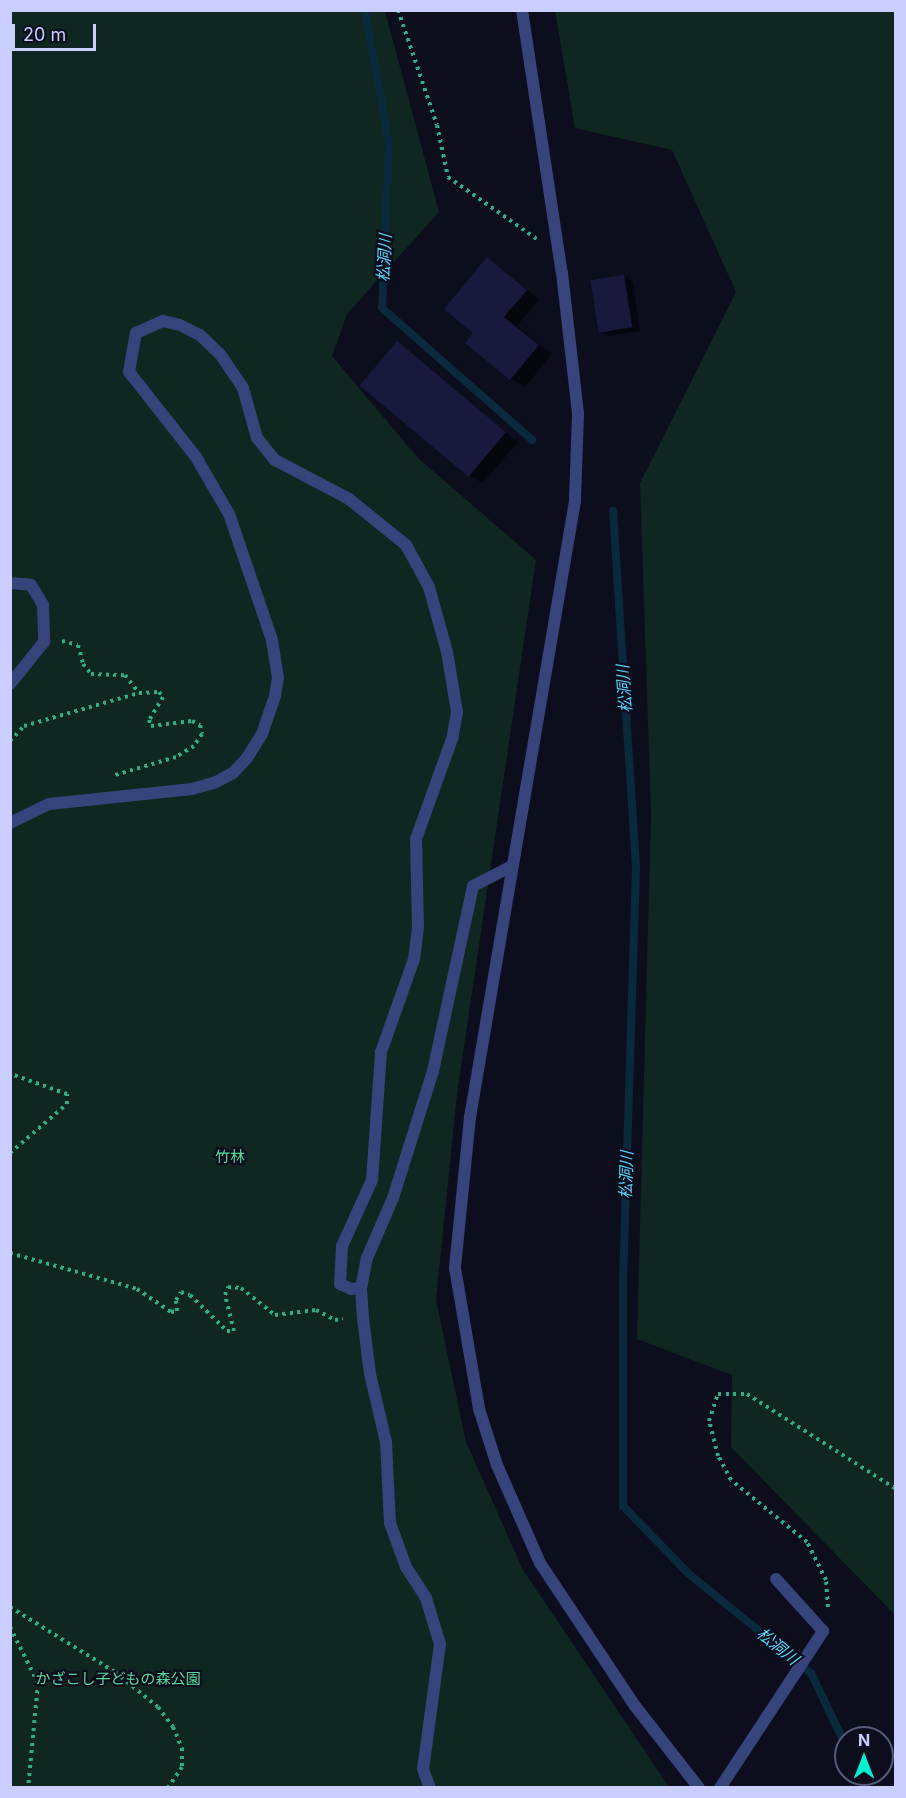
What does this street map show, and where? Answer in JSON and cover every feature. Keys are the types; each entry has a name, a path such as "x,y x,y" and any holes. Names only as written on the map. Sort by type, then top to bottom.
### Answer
{"street":[{"path":"522,10 559,255 578,414 575,501 510,867 470,1118 455,1268 479,1409 497,1464 540,1563 635,1706 699,1788"},
{"path":"10,823 49,804 147,795 216,782 233,773 247,758 262,734 272,705 278,678 272,640 229,514 196,457 129,372 136,333 163,321 180,325 200,336 220,354 243,388 257,438 275,460 358,505 406,544 429,587 447,652 457,712 452,739 416,839 418,927 414,959 381,1052 372,1180 342,1246 340,1284 351,1289 361,1288"},
{"path":"10,583 31,585 43,605 44,642 10,684"},
{"path":"430,1788 423,1769 441,1644 426,1598 406,1567 390,1523 386,1442 370,1374 361,1288 367,1258 393,1198 433,1071 473,885 510,867"},
{"path":"720,1788 823,1630 776,1579"}],"path":[{"path":"398,10 437,124 448,177 559,255"},
{"path":"44,642 78,645 86,670 99,675 125,675 139,693"},
{"path":"10,741 24,726 139,693 159,692 163,697 149,720 151,726 192,721 200,725 202,734 194,746 176,757 108,777"},
{"path":"10,1153 67,1104 67,1094 11,1074"},
{"path":"10,1253 137,1289 171,1312 177,1311 176,1300 180,1292 190,1295 227,1331 234,1331 225,1295 228,1287 241,1288 283,1317 295,1310 316,1310 335,1320 363,1318"},
{"path":"823,1630 829,1611 826,1580 807,1542 731,1480 718,1456 709,1421 718,1394 747,1394 896,1489"},
{"path":"10,1607 115,1672 158,1707 173,1727 182,1748 182,1767 168,1788"},
{"path":"10,1627 38,1683 28,1788"}],"green space":[{"path":"11,11 385,11 439,212 347,314 332,356 418,458 536,560 457,1094 436,1300 466,1442 523,1570 669,1787 11,1788"},
{"path":"555,11 895,11 895,1615 731,1447 732,1375 637,1339 651,814 640,483 736,292 672,150 575,128"}],"building":[{"path":"487,257 527,290 504,317 539,345 510,380 465,343 473,333 444,309"},
{"path":"624,275 632,327 599,333 590,280"},
{"path":"397,341 506,432 468,477 360,385"}],"waterway":[{"name":"松洞川","path":"365,10 389,144 382,308 532,440"},
{"name":"松洞川","path":"613,511 636,868 623,1287 623,1506 689,1574 811,1673 836,1726"}],"park label":[{"name":"竹林","path":"230,1157"},
{"name":"かざこし子どもの森公園","path":"118,1679"}]}
